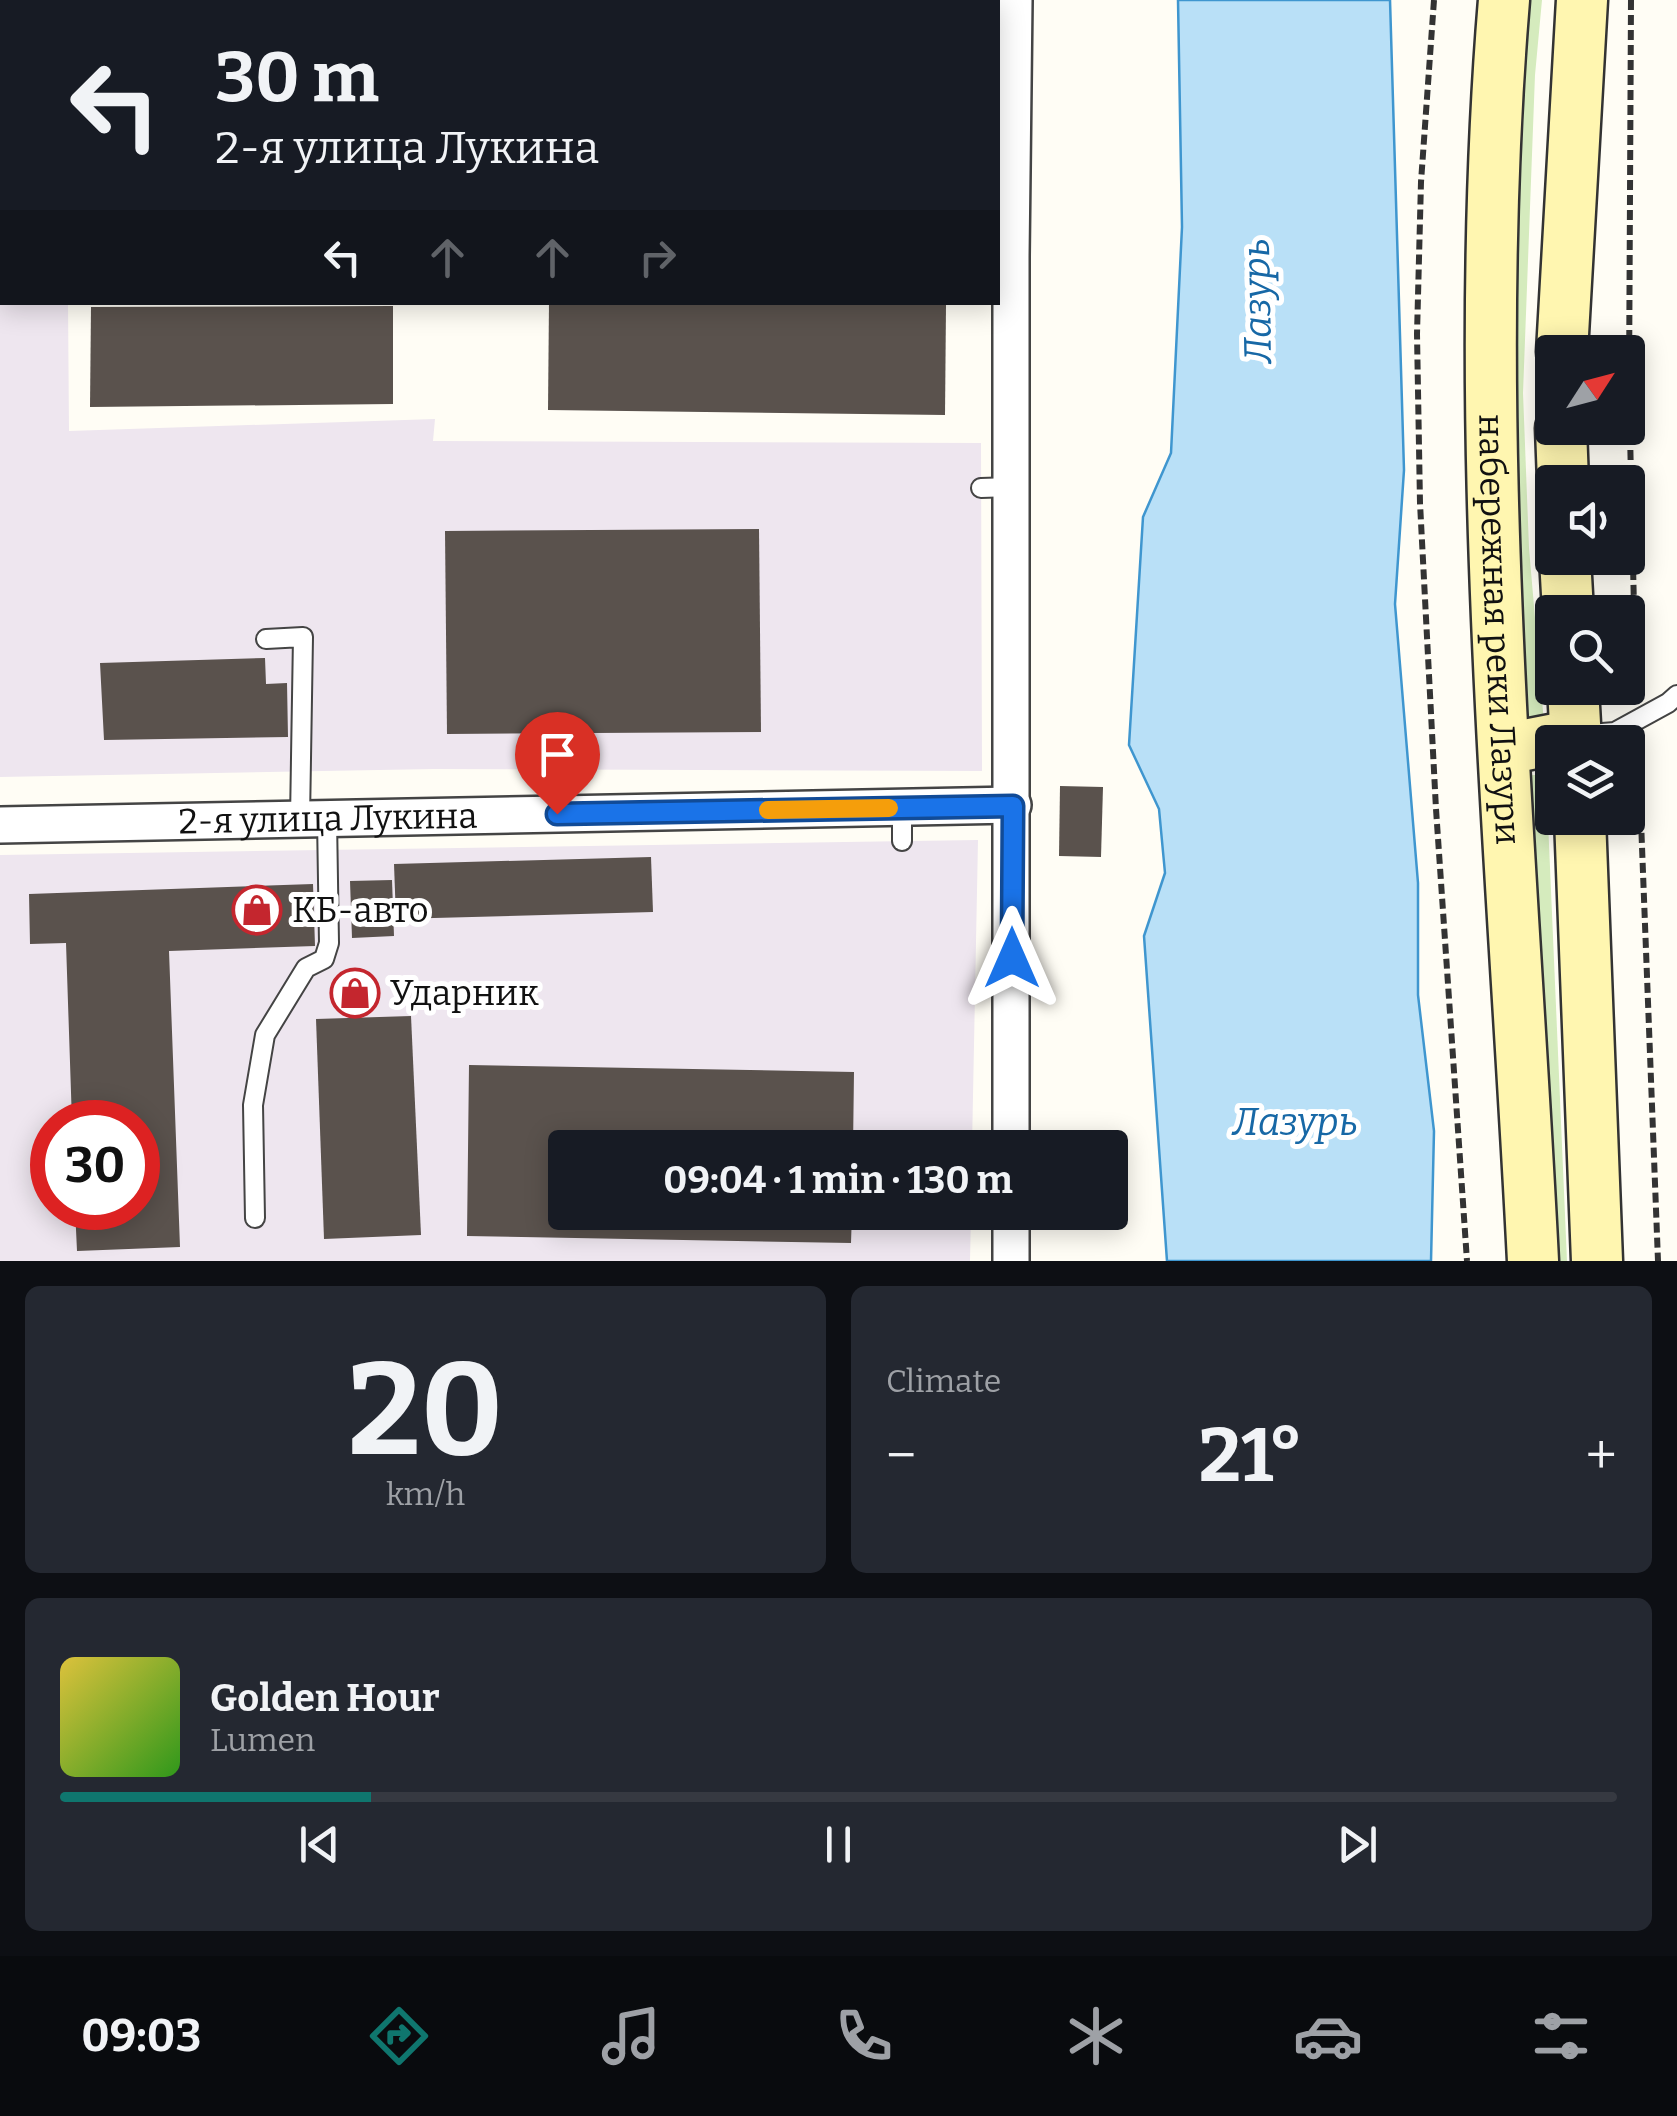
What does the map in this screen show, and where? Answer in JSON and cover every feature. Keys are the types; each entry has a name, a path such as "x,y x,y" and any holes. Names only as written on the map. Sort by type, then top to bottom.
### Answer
{"main road":[{"name":"набережная реки Лазури","path":"1504,0 1492,218 1490,394 1494,558 1533,1261"},
{"path":"1563,335 1582,0"},
{"path":"1504,748 1575,722"},
{"name":"набережная реки Лазури","path":"1581,835 1598,1261"}],"street":[{"path":"1012,1130 1013,806 996,487 1014,0"},
{"name":"2-я улица Лукина","path":"0,825 314,819 902,824 1013,806"},
{"path":"1011,1230 1011,1261"}],"lane":[{"path":"255,1218 253,1105 266,1034 306,968 324,959 329,942 314,819 303,638 266,639"},
{"path":"1575,722 1616,732 1677,695"}],"path":[{"path":"1434,0 1421,182 1417,334 1420,484 1436,809 1466,1261"},
{"path":"1631,0 1629,390 1658,1261"}],"shaded area":[{"path":"0,305 68,305 69,431 435,419 433,441 981,443 982,771 434,769 0,777"},
{"path":"978,840 972,1130 548,1130 548,1230 971,1230 970,1261 0,1261 0,855"}],"green space":[{"path":"1527,0 1542,0 1535,75 1523,393 1535,618 1535,705 1542,705 1544,723 1527,724 1511,515 1520,88"},
{"path":"1530,775 1535,775 1535,835 1549,835 1567,1261 1552,1261"}],"water":[{"name":"Лазурь","path":"1178,0 1390,0 1404,470 1395,604 1418,883 1418,995 1434,1131 1431,1261 1167,1261 1144,936 1165,873 1159,809 1129,745 1143,517 1171,453 1182,227"}],"building":[{"path":"549,305 946,305 945,415 548,410"},
{"path":"393,306 393,404 90,407 91,307"},
{"path":"759,529 761,732 447,734 445,531"},
{"path":"265,658 266,684 287,683 288,737 104,740 100,663"},
{"path":"1060,786 1103,787 1101,857 1059,856"},
{"path":"651,857 653,912 396,919 394,864"},
{"path":"392,880 394,936 352,938 350,881"},
{"path":"313,884 315,946 169,951 180,1247 77,1251 76,1230 160,1230 160,1100 71,1100 66,943 30,944 29,894"},
{"path":"411,1016 421,1235 324,1239 316,1019"},
{"path":"469,1065 854,1072 853,1130 548,1130 548,1230 851,1230 851,1243 467,1236"}],"slow traffic":[{"path":"768,810 889,808"}],"place":[{"name":"КБ-авто","path":"257,910"},
{"name":"Ударник","path":"355,993"}],"route":[{"path":"557,814 1013,806 1012,958"}]}
